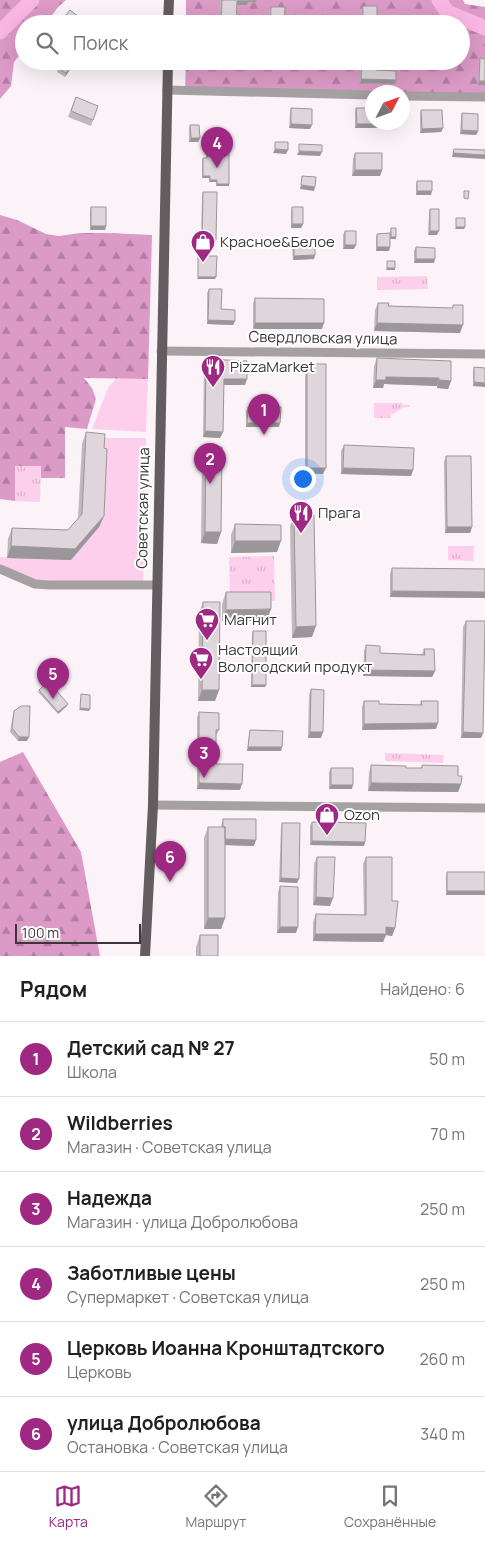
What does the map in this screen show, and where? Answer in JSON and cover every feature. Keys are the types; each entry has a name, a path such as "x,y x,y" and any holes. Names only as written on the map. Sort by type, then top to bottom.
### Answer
{"main road":[{"path":"168,15 169,0"},
{"name":"Советская улица","path":"145,956 153,805 168,70"}],"street":[{"path":"167,90 365,95"},
{"path":"410,96 485,98"},
{"name":"Свердловская улица","path":"161,350 485,354"},
{"path":"0,569 35,584 157,585"},
{"path":"153,805 485,808"}],"green space":[{"path":"0,0 66,0 52,15 15,15 15,61 11,86 0,99"},
{"path":"186,0 463,0 465,4 485,7 485,97 410,92 410,85 365,85 365,92 185,91 186,70 470,70 470,15 186,15"},
{"path":"0,215 17,220 46,234 59,236 80,233 152,235 148,379 84,378 92,388 96,399 87,429 65,427 65,478 41,478 41,467 16,466 15,501 0,499"},
{"path":"427,276 428,289 377,290 377,277"},
{"path":"116,379 148,379 146,432 92,429 108,388"},
{"path":"374,403 402,403 402,405 410,405 410,407 403,407 391,414 391,418 374,418"},
{"path":"101,438 146,438 143,584 50,585 0,569 0,557 71,560 99,527"},
{"path":"15,466 41,466 40,502 15,501"},
{"path":"448,546 474,546 473,561 448,560"},
{"path":"274,556 275,601 230,601 229,557"},
{"path":"23,752 81,852 100,956 0,956 0,762"},
{"path":"385,753 444,755 443,763 385,761"}],"building":[{"path":"222,0 249,0 237,1 236,15 221,15"},
{"path":"363,6 377,6 377,15 363,15"},
{"path":"271,7 285,7 285,15 271,15"},
{"path":"70,10 76,15 66,15"},
{"path":"480,58 485,59 485,81 479,81"},
{"path":"362,70 396,71 396,80 361,79"},
{"path":"76,97 98,106 93,120 71,111"},
{"path":"291,108 312,109 312,125 291,124"},
{"path":"356,108 365,108 365,124 357,124"},
{"path":"421,110 442,110 443,128 422,129"},
{"path":"462,113 478,114 478,131 462,130"},
{"path":"190,125 199,125 200,138 191,138"},
{"path":"275,142 288,142 288,150 275,149"},
{"path":"299,144 322,145 322,152 299,151"},
{"path":"217,145 229,145 229,184 217,184 217,180 210,180 210,176 203,176 203,158 207,158 207,153 217,153"},
{"path":"454,149 485,150 485,155 453,153"},
{"path":"355,153 382,153 382,170 355,170"},
{"path":"302,176 316,177 315,187 301,185"},
{"path":"417,181 432,181 432,191 417,191"},
{"path":"464,191 469,191 468,199 464,198"},
{"path":"203,192 217,192 216,240 202,240"},
{"path":"91,207 106,207 106,226 91,226"},
{"path":"292,207 303,207 303,224 292,224"},
{"path":"430,209 439,209 439,231 430,231"},
{"path":"456,218 465,218 465,227 456,227"},
{"path":"391,228 396,228 396,237 391,237"},
{"path":"345,231 356,231 356,245 345,245"},
{"path":"390,233 390,247 377,247 377,234"},
{"path":"315,243 315,255 294,256 294,244"},
{"path":"416,247 435,248 435,259 416,259"},
{"path":"198,256 217,256 216,277 198,277"},
{"path":"387,261 395,261 395,268 387,268"},
{"path":"209,289 222,289 221,309 235,310 235,321 208,320"},
{"path":"255,298 324,299 324,323 255,323"},
{"path":"378,303 389,303 388,306 453,308 453,305 463,305 463,325 377,323"},
{"path":"377,358 451,361 451,381 439,380 439,378 386,377 386,380 376,380"},
{"path":"206,359 247,361 247,379 224,379 223,432 205,431"},
{"path":"307,364 326,364 326,468 307,468"},
{"path":"474,367 485,368 485,383 474,382"},
{"path":"248,407 281,407 280,423 247,423"},
{"path":"86,432 105,434 104,448 107,449 104,516 75,549 11,546 12,528 68,530 82,514"},
{"path":"344,445 414,448 413,470 343,468"},
{"path":"206,447 222,447 221,532 205,532"},
{"path":"446,456 471,456 472,527 447,527"},
{"path":"294,515 314,515 316,626 296,627"},
{"path":"235,524 281,525 281,541 235,541"},
{"path":"392,568 485,569 485,592 392,591"},
{"path":"226,592 271,592 271,609 226,610"},
{"path":"203,602 220,602 219,690 202,690"},
{"path":"466,621 485,621 483,733 463,732"},
{"path":"253,631 266,631 266,685 252,685"},
{"path":"366,645 380,646 380,653 425,655 424,649 434,649 435,671 365,670"},
{"path":"48,681 68,704 58,712 39,690"},
{"path":"311,689 324,690 323,732 310,732"},
{"path":"81,694 90,695 90,709 80,708"},
{"path":"364,701 379,701 379,704 422,705 421,701 438,701 438,723 364,724"},
{"path":"21,706 30,706 29,737 19,737 12,728 14,711"},
{"path":"199,712 219,713 219,730 216,730 216,764 243,764 242,784 199,783"},
{"path":"250,730 283,731 282,747 248,747"},
{"path":"371,765 406,766 406,768 422,768 422,765 458,766 458,776 462,776 461,784 371,783"},
{"path":"331,768 353,768 353,785 331,785"},
{"path":"223,819 256,819 256,840 225,839"},
{"path":"312,822 366,823 365,842 312,841"},
{"path":"282,823 300,823 299,879 281,878"},
{"path":"208,827 225,827 225,918 208,918"},
{"path":"317,857 335,857 333,898 316,897"},
{"path":"366,857 392,857 392,901 398,901 395,928 386,927 386,934 315,934 316,914 366,915"},
{"path":"447,872 485,872 485,891 447,891"},
{"path":"280,886 298,887 298,927 280,927"},
{"path":"200,935 218,935 218,956 200,956"}],"waterway":[{"path":"17,15 32,0"},
{"path":"439,0 447,12 454,15"},
{"path":"0,32 15,17"},
{"path":"470,22 485,28"}],"place":[{"name":"Заботливые цены","path":"217,168"},
{"name":"Красное&Белое","path":"203,263"},
{"name":"PizzaMarket","path":"213,388"},
{"name":"Детский сад № 27","path":"264,435"},
{"name":"Wildberries","path":"210,484"},
{"name":"Прага","path":"301,534"},
{"name":"Магнит","path":"207,641"},
{"name":"Настоящий Вологодский продукт","path":"201,680"},
{"name":"Церковь Иоанна Кронштадтского","path":"53,699"},
{"name":"Надежда","path":"204,778"},
{"name":"Ozon","path":"327,836"},
{"name":"улица Добролюбова","path":"170,882"}]}
